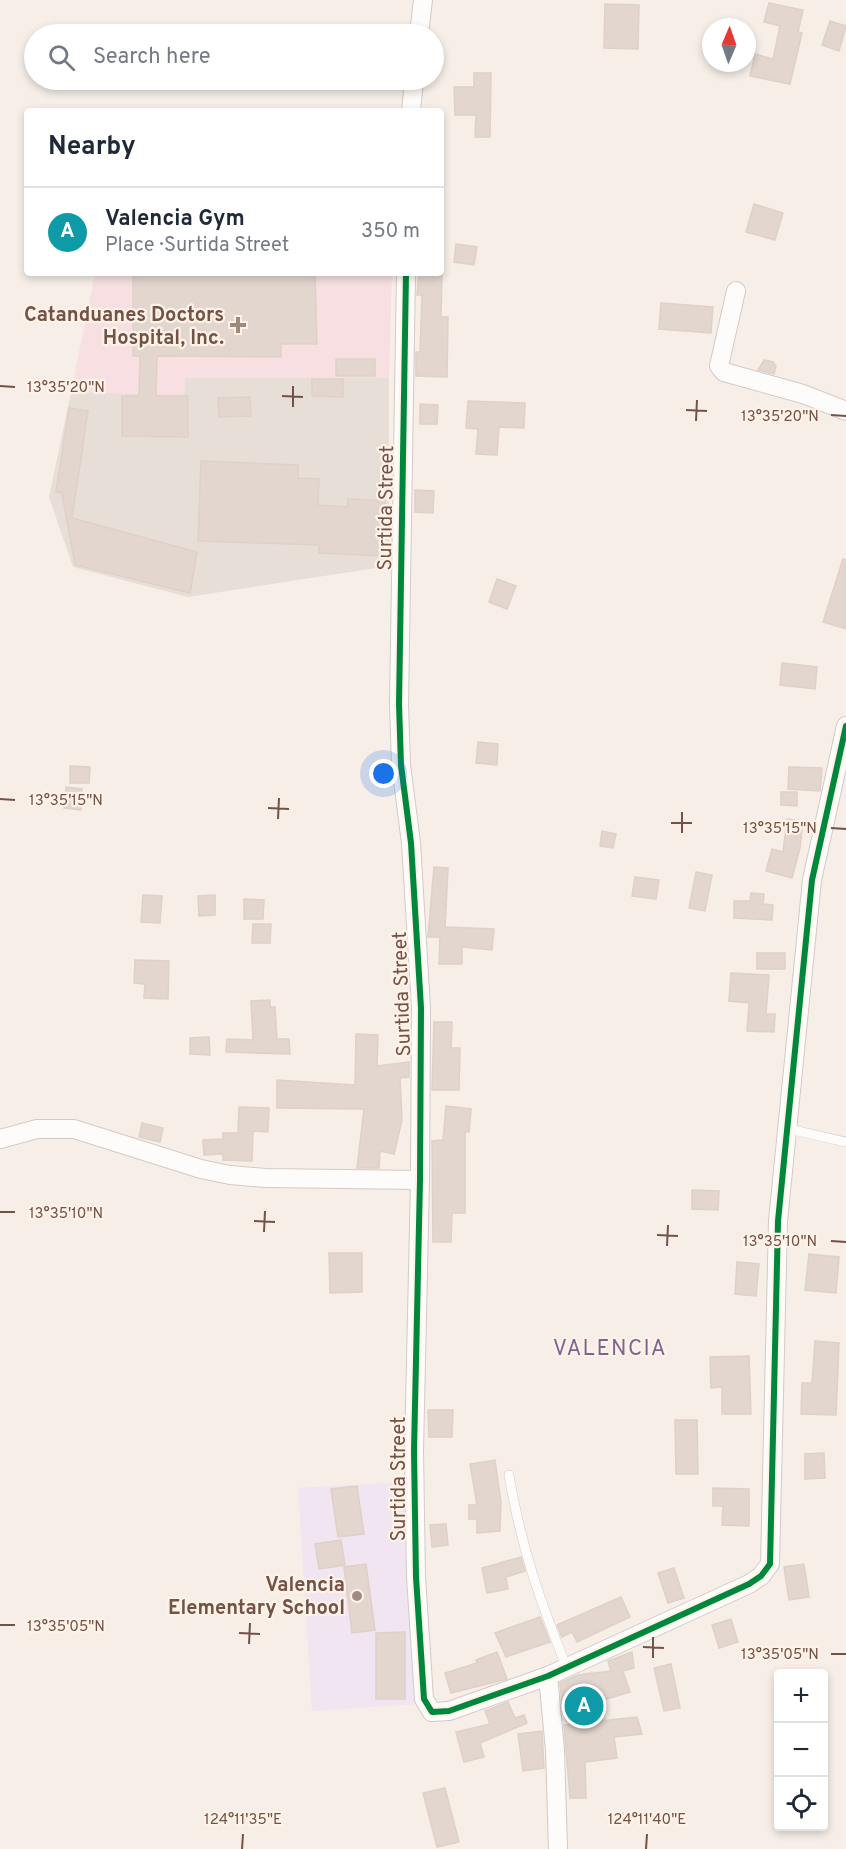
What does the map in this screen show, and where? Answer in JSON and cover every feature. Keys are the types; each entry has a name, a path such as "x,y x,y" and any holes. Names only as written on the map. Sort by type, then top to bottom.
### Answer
{"street":[{"path":"420,24 423,0"},
{"path":"411,108 413,90"},
{"name":"Surtida Street","path":"406,276 399,704 401,765 411,843 419,966 420,1180 415,1340 414,1510 424,1700 432,1712 449,1711 548,1676"},
{"path":"736,291 719,366 724,372 803,394 846,411"},
{"path":"558,1849 555,1749 548,1676 749,1584 761,1576 770,1564 776,1270 812,880 846,726"},
{"path":"0,1138 37,1129 74,1129 201,1169 230,1175 266,1179 420,1180"}],"lane":[{"path":"789,1129 846,1142"},
{"path":"509,1475 521,1538 538,1596 567,1668"}],"shaded area":[{"name":"Catanduanes Doctors Hospital, Inc.","path":"94,276 392,276 389,378 185,378 184,395 71,392"},
{"path":"185,378 389,378 389,566 188,597 73,567 49,497 71,392 184,395"},
{"name":"Valencia Elementary School","path":"403,1482 417,1704 312,1711 298,1488"}],"green space":[{"path":"592,1671 609,1728 577,1737 560,1680"}],"building":[{"path":"769,3 803,10 798,32 802,33 790,84 750,76 751,72 756,72 756,54 773,59 780,26 764,22"},
{"path":"605,4 639,5 638,49 604,48"},
{"path":"830,21 846,26 839,51 822,45"},
{"path":"474,73 491,73 490,137 475,137 476,115 455,115 454,87 474,87"},
{"path":"754,204 783,213 775,240 746,232"},
{"path":"456,244 477,247 474,265 454,262"},
{"path":"133,276 315,276 317,344 281,344 281,357 157,356 156,396 188,396 188,437 122,436 122,396 139,396 140,356 133,356"},
{"path":"419,276 442,276 441,317 448,317 447,377 416,376 416,352 420,352 422,295 417,295"},
{"path":"661,303 713,307 711,333 659,329"},
{"path":"336,359 375,359 375,376 336,376"},
{"path":"764,360 773,362 776,366 774,374 758,370"},
{"path":"312,379 343,379 343,397 312,396"},
{"path":"250,397 251,416 219,417 218,398"},
{"path":"468,401 525,403 524,428 499,427 497,455 476,454 478,429 466,428"},
{"path":"420,404 438,405 437,424 420,424"},
{"path":"69,408 88,411 72,518 197,552 190,593 75,565 62,493 56,492"},
{"path":"201,461 298,465 298,478 319,479 318,505 347,507 348,499 385,501 383,556 319,553 319,545 198,541"},
{"path":"415,490 434,491 433,513 415,512"},
{"path":"843,559 846,560 846,629 823,622"},
{"path":"497,579 516,586 507,609 489,602"},
{"path":"782,663 817,667 815,689 780,685"},
{"path":"478,742 498,744 497,765 476,763"},
{"path":"70,766 90,767 89,783 70,783"},
{"path":"789,767 822,768 820,791 788,789"},
{"path":"66,787 82,789 81,810 64,808"},
{"path":"781,792 797,792 797,806 781,805"},
{"path":"787,819 803,821 800,848 792,878 766,871 772,849 783,852"},
{"path":"602,831 616,834 613,848 600,846"},
{"path":"434,867 448,868 445,927 494,929 492,950 462,947 462,964 439,964 440,937 428,937"},
{"path":"696,872 712,875 705,911 689,908"},
{"path":"635,877 659,880 656,899 632,896"},
{"path":"751,893 764,894 763,904 773,905 772,920 734,918 734,901 750,901"},
{"path":"143,895 162,896 160,923 141,922"},
{"path":"215,895 215,915 199,916 198,896"},
{"path":"244,899 264,900 263,919 244,919"},
{"path":"253,924 271,924 270,943 252,943"},
{"path":"757,953 785,953 785,969 757,969"},
{"path":"135,960 169,961 168,999 144,998 145,984 134,983"},
{"path":"731,973 769,975 766,1014 775,1014 774,1032 747,1031 749,1003 729,1001"},
{"path":"270,1000 270,1007 275,1007 277,1039 289,1039 290,1054 226,1052 227,1039 253,1040 251,1001"},
{"path":"434,1022 452,1022 451,1048 460,1048 459,1090 432,1090"},
{"path":"356,1034 378,1035 377,1066 409,1062 409,1077 400,1078 402,1120 394,1154 380,1151 379,1168 357,1168 364,1109 277,1108 277,1080 355,1085"},
{"path":"209,1037 210,1055 190,1054 190,1038"},
{"path":"446,1106 471,1109 469,1132 465,1132 465,1213 452,1213 451,1242 433,1242 432,1141 443,1140"},
{"path":"239,1107 269,1108 268,1132 253,1131 252,1161 223,1160 223,1154 204,1155 203,1140 223,1139 223,1133 238,1133"},
{"path":"142,1123 163,1128 160,1142 139,1137"},
{"path":"692,1190 719,1191 718,1210 692,1209"},
{"path":"329,1253 362,1253 362,1292 330,1293"},
{"path":"809,1254 839,1257 836,1293 805,1290"},
{"path":"737,1262 759,1264 756,1296 735,1294"},
{"path":"815,1341 839,1343 836,1415 801,1414 802,1383 812,1383"},
{"path":"749,1356 751,1414 722,1414 722,1387 711,1388 710,1357"},
{"path":"428,1410 453,1410 452,1437 429,1437"},
{"path":"675,1420 697,1420 698,1474 676,1474"},
{"path":"824,1453 825,1478 805,1479 805,1454"},
{"path":"495,1460 501,1502 500,1531 477,1533 477,1519 469,1519 469,1505 477,1505 470,1464"},
{"path":"357,1486 364,1534 338,1537 331,1489"},
{"path":"713,1488 749,1489 749,1526 722,1525 723,1506 713,1506"},
{"path":"446,1524 448,1545 432,1547 430,1525"},
{"path":"341,1540 345,1565 319,1569 315,1544"},
{"path":"521,1557 525,1571 506,1577 508,1589 487,1593 482,1568"},
{"path":"366,1564 375,1630 352,1633 344,1567"},
{"path":"804,1564 809,1597 789,1600 784,1567"},
{"path":"674,1568 684,1598 668,1603 658,1573"},
{"path":"621,1597 630,1617 577,1642 572,1632 562,1637 557,1625"},
{"path":"540,1617 550,1642 506,1657 495,1633"},
{"path":"731,1619 738,1642 719,1648 712,1625"},
{"path":"405,1632 405,1699 376,1699 376,1633"},
{"path":"497,1652 507,1679 451,1693 445,1673 477,1663 476,1660"},
{"path":"632,1652 634,1668 623,1671 630,1692 563,1712 560,1683 578,1675 611,1671 608,1661"},
{"path":"671,1664 680,1708 664,1711 654,1668"},
{"path":"508,1702 515,1718 524,1715 527,1723 480,1743 484,1757 464,1762 456,1732 490,1724 485,1711"},
{"path":"637,1717 642,1734 614,1737 617,1758 585,1762 586,1798 570,1798 564,1725"},
{"path":"542,1731 544,1768 523,1771 518,1734"},
{"path":"445,1788 459,1842 437,1847 423,1793"}],"cycle path":[{"path":"406,276 399,704 401,765 411,843 421,1008 414,1451 416,1577 424,1699 432,1712 449,1711 548,1676 749,1584 761,1576 770,1564 778,1221 812,880 846,726"}],"place":[{"name":"Catanduanes Doctors Hospital, Inc.","path":"238,325"},
{"name":"Valencia Elementary School","path":"357,1596"},
{"name":"Valencia Gym","path":"584,1706"}],"district":[{"name":"VALENCIA","path":"610,1347"}]}
